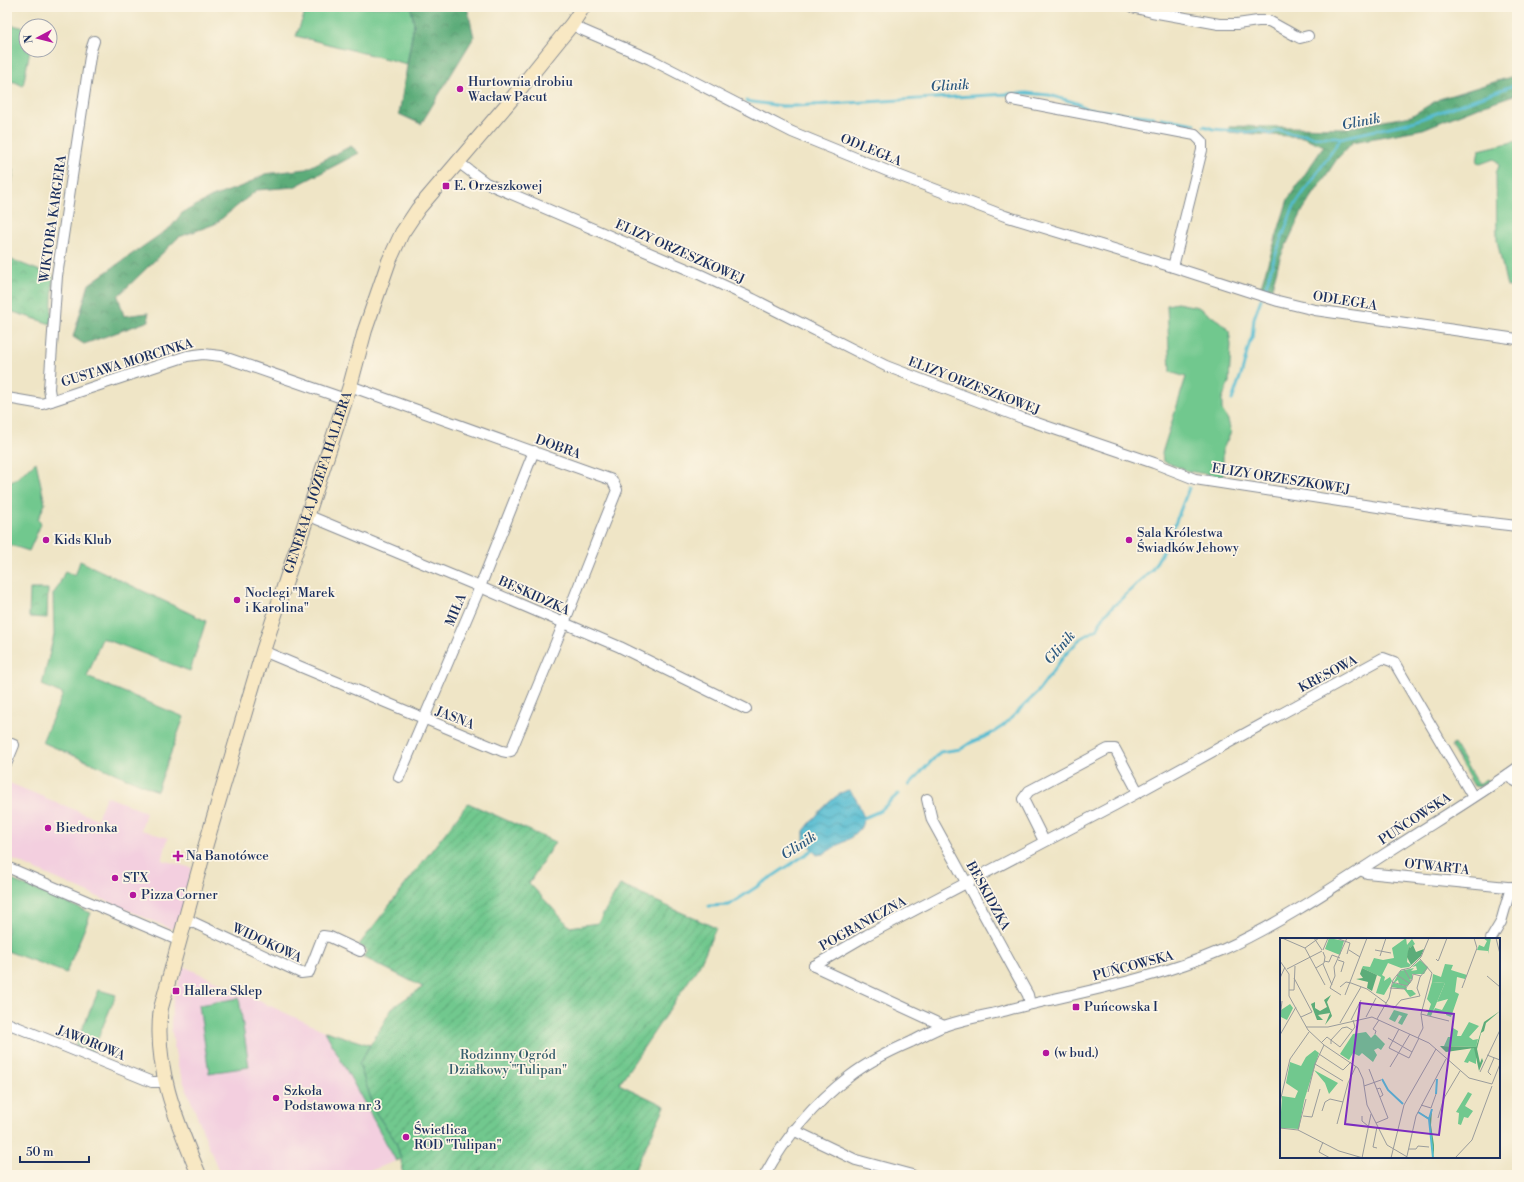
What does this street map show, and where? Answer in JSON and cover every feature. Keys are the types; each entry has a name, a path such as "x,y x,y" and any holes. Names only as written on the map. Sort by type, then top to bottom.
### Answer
{"street":[{"name":"GENERAŁA JÓZEFA HALLERA","path":"199,1175 174,1112 166,1082 161,1052 159,1022 164,995 206,844 263,651 348,392 365,330 389,260 402,234 418,209 510,101 572,24 583,7"},
{"path":"1132,7 1219,24 1269,21 1300,38 1308,36"},
{"name":"ODLEGŁA","path":"572,24 580,29 650,59 792,132 890,172 1005,216 1174,266 1264,296 1315,310 1517,339"},
{"name":"WIKTORA KARGERA","path":"51,400 48,389 57,276 71,178 94,41"},
{"path":"1012,100 1195,135 1202,142 1202,150 1174,266"},
{"name":"ELIZY ORZESZKOWEJ","path":"458,162 486,183 701,274 754,299 886,366 1022,418 1154,463 1196,479 1456,519 1517,526"},
{"name":"GUSTAWA MORCINKA","path":"7,398 42,404 187,356 203,354 221,356 348,392"},
{"name":"DOBRA","path":"348,392 534,452 612,480 617,490 564,624"},
{"name":"MIŁA","path":"399,777 480,587 534,452"},
{"name":"BESKIDZKA","path":"307,515 620,647 746,709"},
{"name":"JASNA","path":"263,651 424,719 507,752 511,751 564,624"},
{"name":"KRESOWA","path":"966,883 1115,805 1383,658 1394,662 1472,797"},
{"path":"7,762 10,744"},
{"path":"1044,841 1023,799 1029,791 1108,748 1115,749 1138,792"},
{"path":"1513,771 1510,778 1517,782"},
{"name":"PUŃCOWSKA","path":"765,1175 793,1130 818,1104 850,1075 893,1050 944,1026 1030,1004 1105,988 1166,971 1254,935 1302,907 1513,771"},
{"name":"BESKIDZKA","path":"927,799 932,820 1028,995 1030,1004"},
{"path":"7,867 180,941"},
{"name":"OTWARTA","path":"1360,870 1367,873 1514,888 1501,922 1492,938"},
{"name":"POGRANICZNA","path":"944,1026 814,966 867,935 966,883"},
{"name":"WIDOKOWA","path":"186,919 301,973 309,972 323,936 330,937 360,950"},
{"name":"JAWOROWA","path":"7,1023 152,1082 166,1082"},
{"path":"793,1130 856,1160 912,1175"}],"shaded area":[{"path":"7,782 97,819 106,796 146,812 141,830 168,838 162,860 192,868 179,924 171,929 7,857"},
{"name":"Szkoła Podstawowa nr 3","path":"183,966 325,1031 396,1161 359,1175 220,1175 179,1070 174,1047 171,1025 172,1007 175,993 178,994 179,990 177,989"}],"green space":[{"path":"302,7 411,7 414,24 407,64 296,36 306,10"},
{"path":"411,7 467,7 474,37 421,124 399,114 414,24"},
{"path":"7,24 18,26 18,58 28,58 23,86 15,82 7,81"},
{"path":"1517,75 1517,94 1478,107 1423,129 1353,142 1337,159 1303,210 1280,258 1271,291 1260,289 1288,199 1324,146 1303,137 1227,132 1230,126 1346,128 1411,116 1439,99"},
{"path":"1517,141 1517,286 1507,287 1497,240 1496,173 1499,166 1497,161 1494,159 1480,164 1477,162 1479,150"},
{"path":"351,146 359,153 294,187 257,190 215,224 179,237 118,296 124,316 148,313 149,321 84,344 73,337 89,284 171,227 182,213 212,197 245,185 265,174 306,169"},
{"path":"7,169 14,170 7,212"},
{"path":"7,258 53,276 51,324 7,310"},
{"path":"1177,303 1198,307 1219,321 1229,330 1231,345 1229,383 1222,399 1222,410 1228,420 1231,432 1223,449 1223,477 1188,471 1163,461 1162,453 1186,377 1170,372 1167,305"},
{"path":"36,462 45,504 38,519 41,524 29,551 7,544 7,485"},
{"path":"80,561 206,621 190,671 102,638 87,677 184,717 157,791 42,742 63,694 42,685 54,635 53,594 65,571 75,576"},
{"path":"30,589 48,589 47,618 29,617"},
{"path":"1454,744 1478,785 1486,779 1488,782 1479,787 1474,786 1451,746"},
{"name":"Rodzinny Ogród Działkowy \"Tulipan\"","path":"468,803 555,842 529,883 570,927 598,923 620,885 716,928 700,964 619,1084 665,1106 632,1175 407,1175 402,1171 401,1159 396,1142 376,1113 359,1064 393,1007 423,987 363,957 367,950 359,945"},
{"path":"7,878 91,913 66,973 7,951"},
{"path":"99,990 116,995 92,1052 75,1045"},
{"path":"239,998 249,1067 209,1073 199,1005"},
{"path":"325,1031 370,1045 359,1064 376,1113 396,1142 401,1159 396,1161"}],"water":[{"path":"849,790 856,799 863,817 861,827 845,841 823,854 817,855 804,840 804,831 831,801 843,792"}],"waterway":[{"name":"Glinik","path":"1204,126 1213,129 1248,132 1260,130 1270,134 1279,130 1293,134 1305,134 1313,137 1341,138 1412,122 1517,84"},
{"name":"Glinik","path":"746,101 781,106 794,106 1026,93 1049,95 1077,103 1087,109 1154,117"},
{"name":"Glinik","path":"1161,118 1195,124"},
{"path":"1264,293 1274,259 1293,208 1341,138"},
{"name":"Glinik","path":"1232,400 1252,338 1254,318 1261,299"},
{"name":"Glinik","path":"909,785 940,752 961,749 970,743 989,735 1003,726 1037,693 1064,656 1080,639 1097,629 1105,614 1152,570 1168,542 1189,488"},
{"name":"Glinik","path":"859,820 880,811 898,794"},
{"name":"Glinik","path":"709,906 729,905 814,849"}],"place":[{"name":"Hurtownia drobiu Wacław Pacut","path":"460,89"},
{"name":"E. Orzeszkowej","path":"446,186"},
{"name":"Kids Klub","path":"46,540"},
{"name":"Sala Królestwa Świadków Jehowy","path":"1129,540"},
{"name":"Noclegi \"Marek i Karolina\"","path":"237,600"},
{"name":"Biedronka","path":"48,828"},
{"name":"Na Banotówce","path":"178,856"},
{"name":"STX","path":"115,878"},
{"name":"Pizza Corner","path":"133,895"},
{"name":"Hallera Sklep","path":"176,991"},
{"name":"Puńcowska I","path":"1076,1007"},
{"name":"(w bud.)","path":"1046,1053"},
{"name":"Szkoła Podstawowa nr 3","path":"276,1098"},
{"name":"Świetlica ROD \"Tulipan\"","path":"406,1137"}]}
